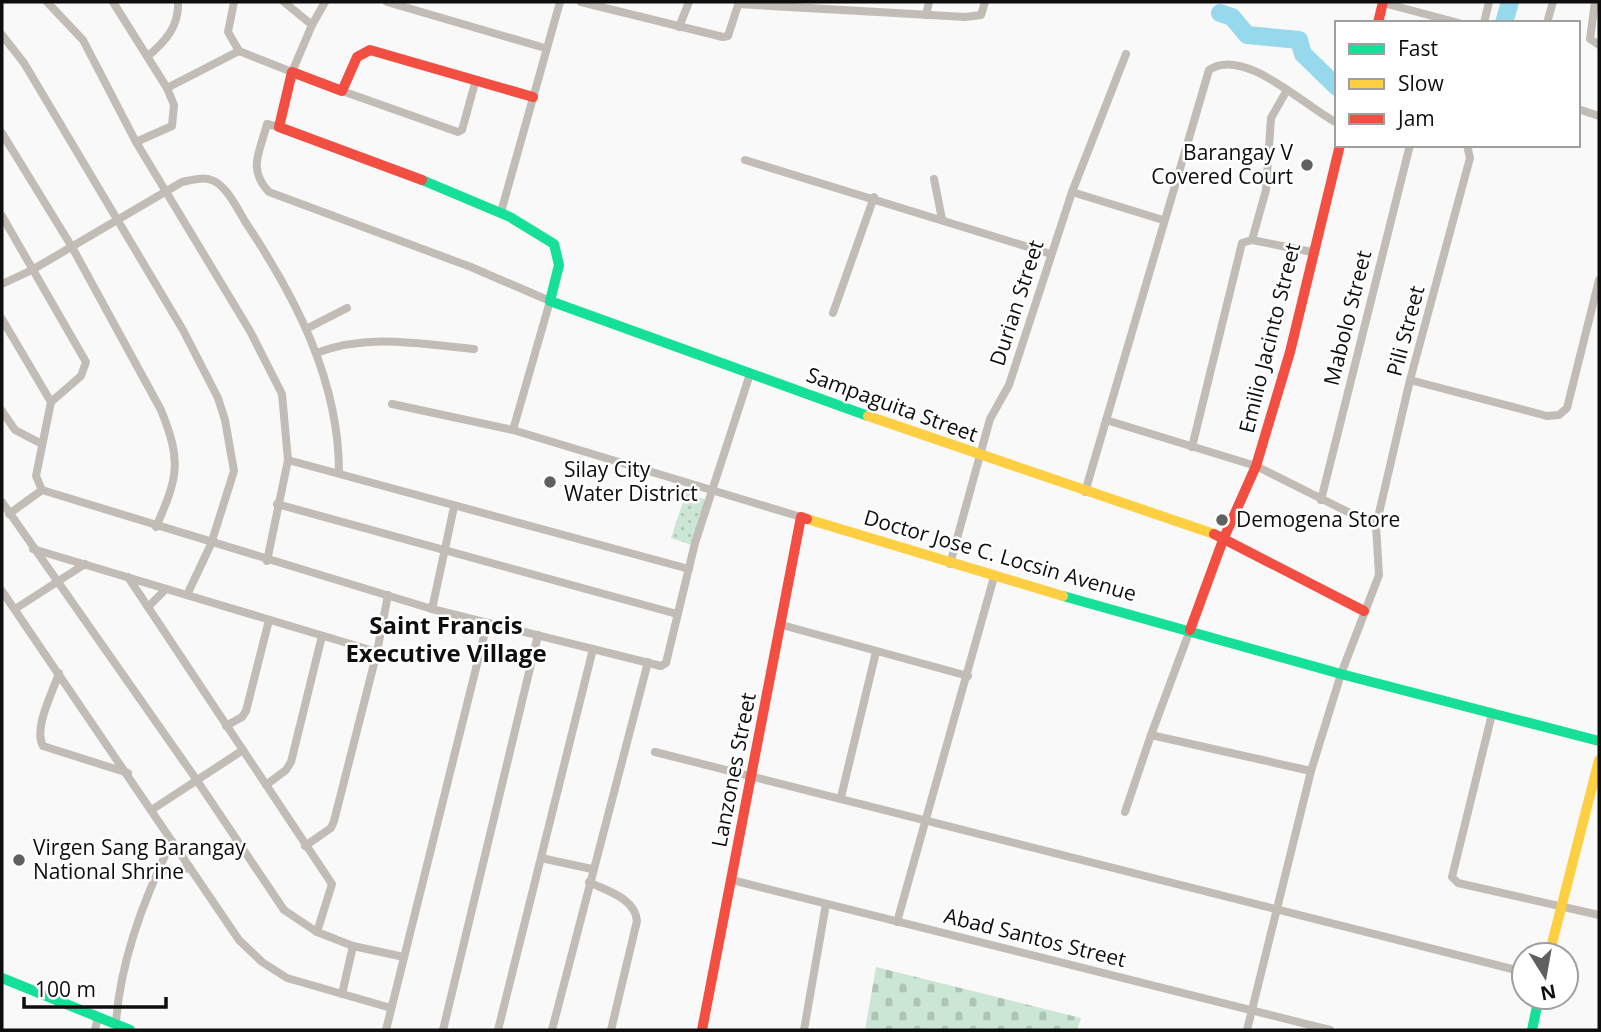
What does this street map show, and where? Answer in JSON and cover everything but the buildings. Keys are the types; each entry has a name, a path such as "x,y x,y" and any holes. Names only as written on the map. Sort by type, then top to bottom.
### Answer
{"street":[{"path":"47,2 83,40 136,142 282,394 288,460 267,561"},
{"path":"113,2 167,88 174,105 172,126 136,142"},
{"path":"148,57 169,36 179,17 178,2"},
{"path":"234,2 228,32 239,51 458,132 462,130 475,83"},
{"path":"284,2 312,24"},
{"path":"279,127 292,72 312,24 325,2"},
{"path":"387,2 545,48"},
{"path":"501,212 560,2"},
{"path":"581,2 713,36 728,36 739,3 926,15 981,15 985,2"},
{"path":"679,27 689,2"},
{"path":"926,15 929,2"},
{"path":"1484,21 1489,2"},
{"path":"1548,21 1553,2"},
{"path":"1595,2 1589,35 1592,42 1599,46"},
{"path":"1378,21 1383,3 1451,21"},
{"path":"2,35 24,63 118,220 183,330 218,398 225,420 234,471 211,544 187,595"},
{"path":"342,91 357,57 370,50 475,83 533,97"},
{"path":"167,88 239,51"},
{"name":"Durian Street","path":"950,564 990,419 1009,385 1072,192 1126,54"},
{"path":"1085,492 1209,70 1224,63 1242,65 1335,122"},
{"path":"1252,240 1266,190 1271,118 1287,90"},
{"path":"1580,110 1599,116"},
{"path":"513,430 550,301 559,263 556,247 546,234 501,212 267,124 256,167 258,180 269,192 471,267 550,301"},
{"path":"2,133 72,247 161,410 172,436 176,452 173,489 156,527"},
{"name":"Emilio Jacinto Street","path":"1190,630 1224,537 1256,466 1290,352 1339,147"},
{"name":"Mabolo Street","path":"1321,500 1409,147"},
{"name":"Pili Street","path":"1247,1030 1311,771 1341,674 1379,575 1376,526 1410,380 1470,158 1467,147"},
{"path":"745,160 874,197 1051,254"},
{"path":"2,284 32,270 182,182 204,178 222,187 260,243 316,353 339,438 339,472"},
{"path":"934,179 942,219"},
{"path":"1072,192 1163,220"},
{"path":"833,313 874,197"},
{"path":"2,216 86,362 81,376 51,401 36,476 42,490 211,544 432,609 661,666 666,663 689,569 750,374"},
{"path":"1192,447 1242,243 1252,240 1312,252"},
{"path":"1410,380 1547,416 1559,415 1567,408 1599,280"},
{"name":"Sampaguita Street","path":"550,301 978,456 1224,537 1364,611"},
{"path":"306,329 347,308"},
{"path":"2,319 51,401"},
{"path":"316,353 340,344 370,340 474,349"},
{"name":"Doctor Jose C. Locsin Avenue","path":"391,404 513,430 994,578 1190,630 1341,674 1599,741"},
{"path":"2,411 15,429 42,444"},
{"path":"1106,421 1256,466 1376,526"},
{"path":"288,460 689,569"},
{"path":"9,514 42,490"},
{"path":"2,502 284,910 317,932 353,946 404,957"},
{"path":"277,504 677,614"},
{"path":"432,609 454,507"},
{"name":"Lanzones Street","path":"702,1030 801,517"},
{"path":"33,549 377,652"},
{"path":"15,609 85,564"},
{"path":"128,577 332,884 317,932"},
{"path":"897,922 994,578"},
{"path":"148,607 166,589"},
{"path":"2,591 153,809 239,940 262,962 287,978 391,1009"},
{"path":"305,846 331,828 334,821 377,652 388,595"},
{"path":"226,726 242,717 246,711 270,620"},
{"path":"386,1030 487,624"},
{"path":"782,625 968,676"},
{"path":"1125,812 1190,630"},
{"path":"443,1030 538,635"},
{"path":"266,785 286,770 291,762 322,636"},
{"path":"498,1030 593,649"},
{"path":"841,797 876,652"},
{"path":"552,1030 648,662"},
{"path":"59,673 41,729 39,740 43,747 128,773"},
{"path":"1492,714 1452,877 1458,883 1599,915"},
{"path":"1151,735 1311,771"},
{"path":"153,809 243,750"},
{"path":"656,752 752,774 1510,968"},
{"path":"1553,941 1599,760"},
{"path":"116,1023 119,989 157,873 172,841"},
{"path":"541,858 592,869"},
{"path":"157,873 190,868"},
{"name":"Abad Santos Street","path":"732,880 1330,1030"},
{"path":"589,882 628,902 637,914 638,921 611,1030"},
{"path":"804,1030 825,904"},
{"path":"342,994 353,946"},
{"path":"2,978 130,1030"},
{"path":"1532,1030 1536,1011"},
{"path":"95,1030 98,1017"}],"green space":[{"path":"686,493 707,500 692,545 671,538"},
{"path":"876,967 1081,1018 1077,1030 865,1030"}],"waterway":[{"path":"1505,21 1510,2"},
{"path":"1220,13 1232,17 1247,35 1299,40 1303,54 1335,85"}],"traffic: fast":[{"path":"422,180 510,217 554,244 559,265 550,301 868,416"},
{"path":"1063,596 1341,674 1599,741"},
{"path":"2,978 130,1030"},
{"path":"1532,1030 1536,1011"}],"traffic: slow":[{"path":"868,416 1214,534"},
{"path":"807,519 1063,596"},
{"path":"1553,941 1599,760"}],"traffic: jam":[{"path":"1378,21 1383,2"},
{"path":"422,180 279,127 292,72 342,91 357,57 370,50 533,97"},
{"path":"1190,630 1223,540 1256,466 1290,352 1340,147"},
{"path":"702,1030 801,517 807,519"},
{"path":"1214,534 1364,611"}],"place":[{"name":"Barangay V Covered Court","path":"1307,165"},
{"name":"Silay City Water District","path":"550,482"},
{"name":"Demogena Store","path":"1222,520"},
{"name":"Virgen Sang Barangay National Shrine","path":"19,860"}],"district":[{"name":"Saint Francis Executive Village","path":"446,640"}]}
